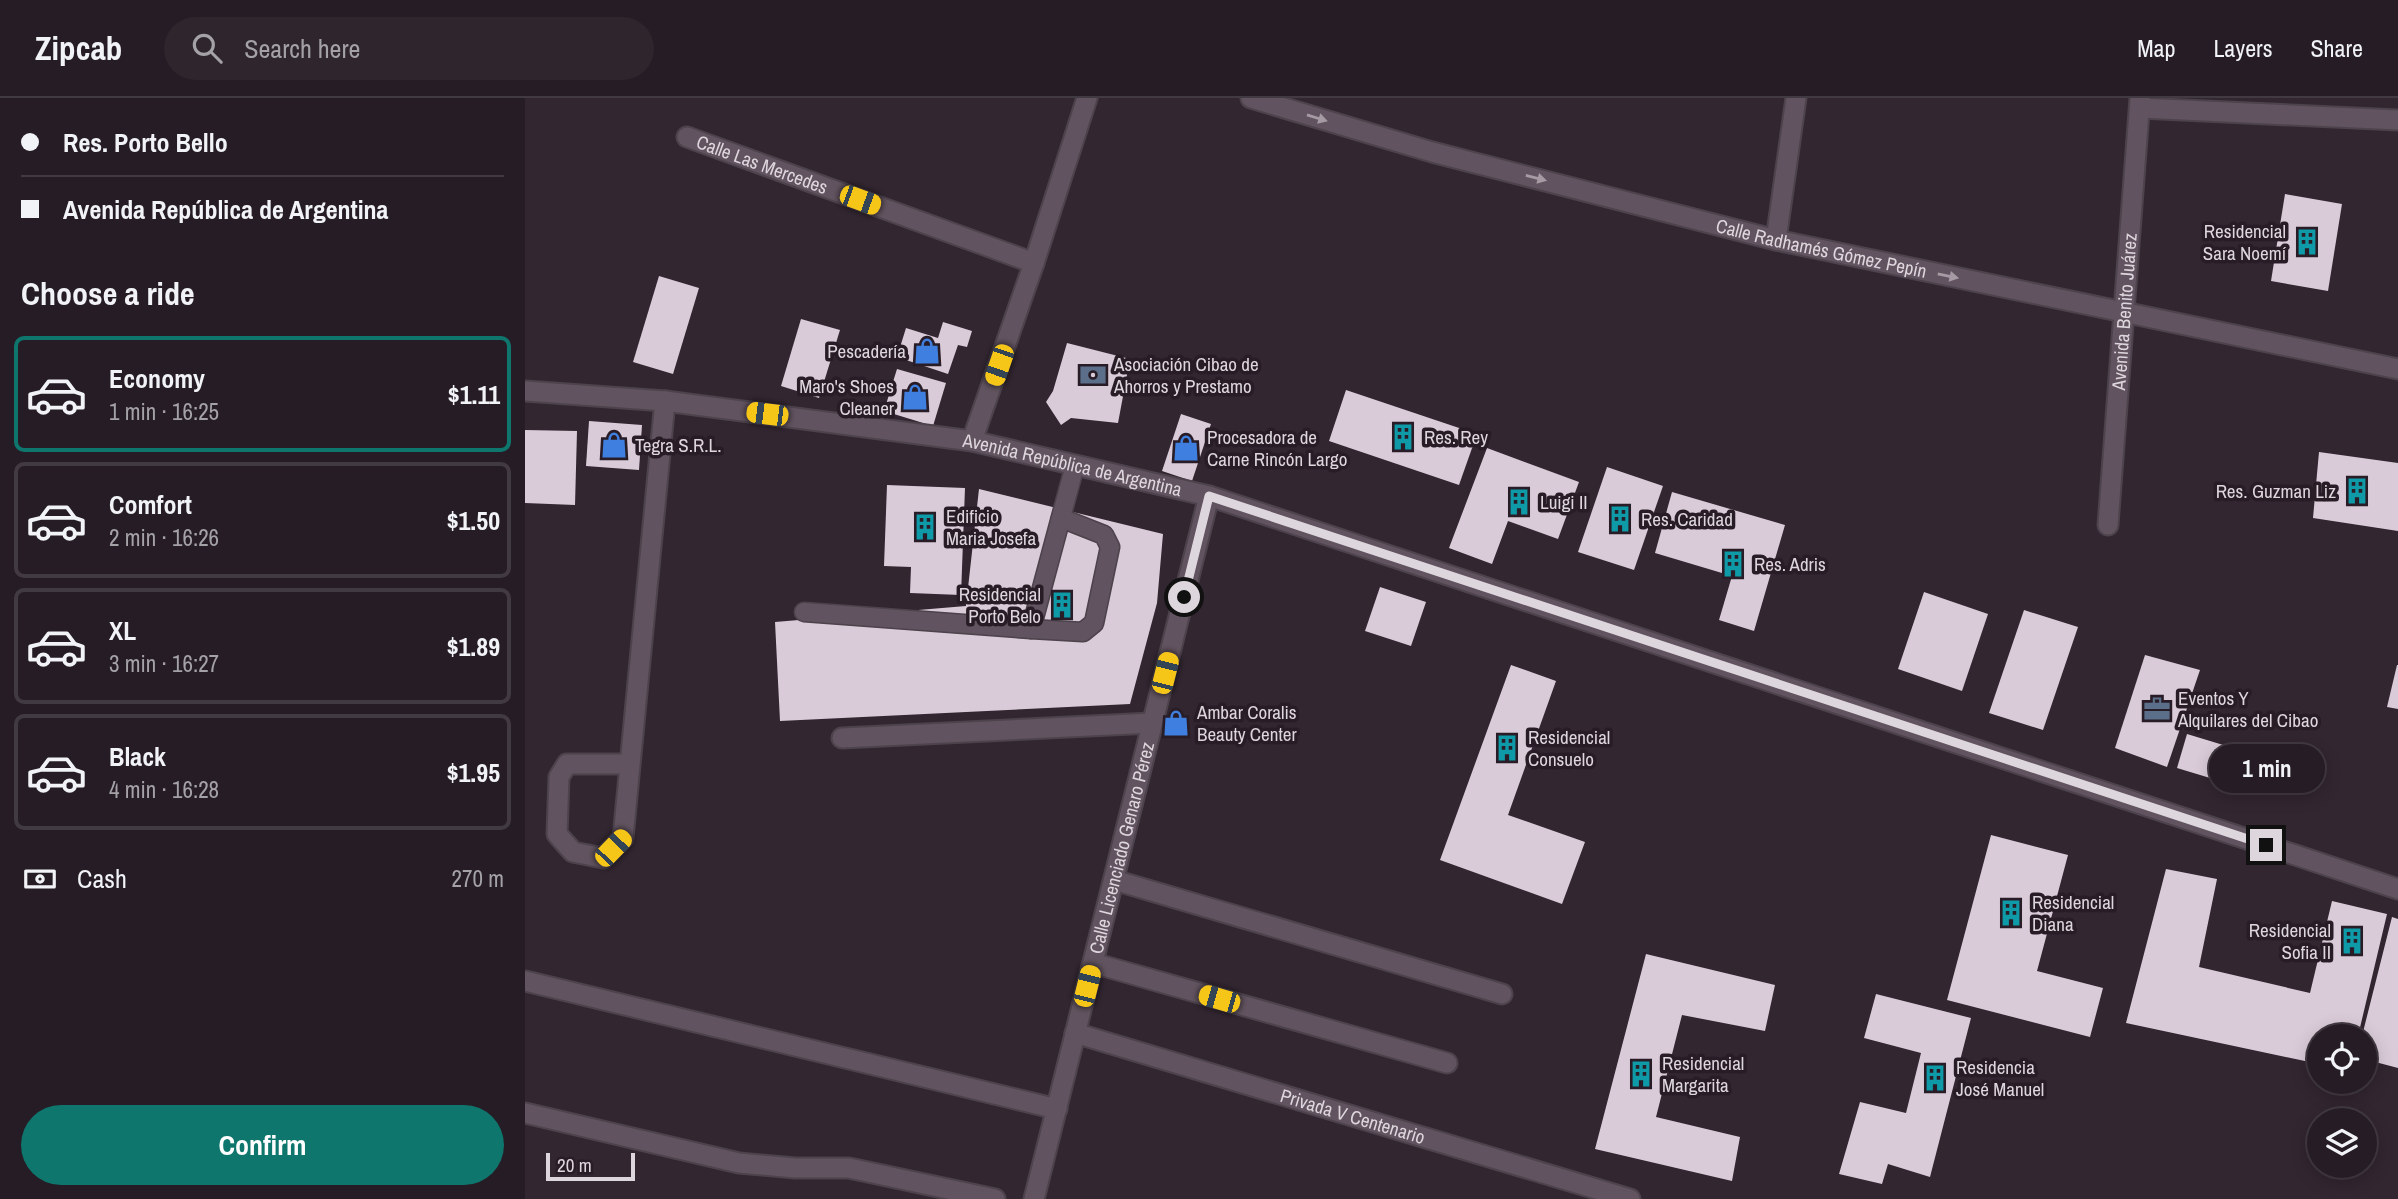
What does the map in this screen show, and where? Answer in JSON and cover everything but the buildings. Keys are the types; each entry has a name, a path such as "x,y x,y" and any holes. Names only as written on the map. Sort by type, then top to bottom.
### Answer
{"street":[{"path":"972,441 1034,263 1087,98"},
{"name":"Calle Radhamés Gómez Pepín","path":"1251,98 1433,152 1776,240 2398,369"},
{"path":"1776,240 1796,98"},
{"path":"2140,103 2398,121"},
{"name":"Avenida Benito Juárez","path":"2108,525 2140,103"},
{"name":"Calle Las Mercedes","path":"687,137 1034,263"},
{"name":"Avenida República de Argentina","path":"525,391 665,401 972,441 1209,496 2398,889"},
{"path":"630,764 567,764 559,778 557,834 573,852 603,858 623,838 665,401"},
{"name":"Calle Licenciado Genaro Pérez","path":"1034,1199 1209,496"},
{"path":"842,738 1152,723"},
{"path":"1114,880 1502,994"},
{"path":"1093,963 1447,1063"},
{"path":"525,981 1057,1109"},
{"name":"Privada V Centenario","path":"1075,1033 1630,1199"},
{"path":"525,1113 739,1163 795,1168 849,1168 995,1199"}],"lane":[{"path":"1031,629 1075,465"},
{"path":"804,612 1083,632 1094,623 1110,547 1104,535 1061,518"}],"place":[{"name":"Residencial Sara Noemí","path":"2307,242"},
{"name":"Pescadería","path":"927,351"},
{"name":"Asociación Cibao de Ahorros y Prestamo","path":"1093,375"},
{"name":"Maro's Shoes Cleaner","path":"915,397"},
{"name":"Res. Rey","path":"1403,437"},
{"name":"Tegra S.R.L.","path":"614,445"},
{"name":"Procesadora de Carne Rincón Largo","path":"1186,448"},
{"name":"Res. Guzman Liz","path":"2357,491"},
{"name":"Luigi II","path":"1519,502"},
{"name":"Res. Caridad","path":"1620,519"},
{"name":"Edificio Maria Josefa","path":"925,527"},
{"name":"Res. Adris","path":"1733,564"},
{"name":"Residencial Porto Belo","path":"1062,605"},
{"name":"Eventos Y Alquilares del Cibao","path":"2157,709"},
{"name":"Ambar Coralis Beauty Center","path":"1176,723"},
{"name":"Residencial Consuelo","path":"1507,748"},
{"name":"Residencial Diana","path":"2011,913"},
{"name":"Residencial Sofia II","path":"2352,941"},
{"name":"Residencial Margarita","path":"1641,1074"},
{"name":"Residencia José Manuel","path":"1935,1078"}],"route":[{"path":"1184,597 1209,496 2266,845"}]}
